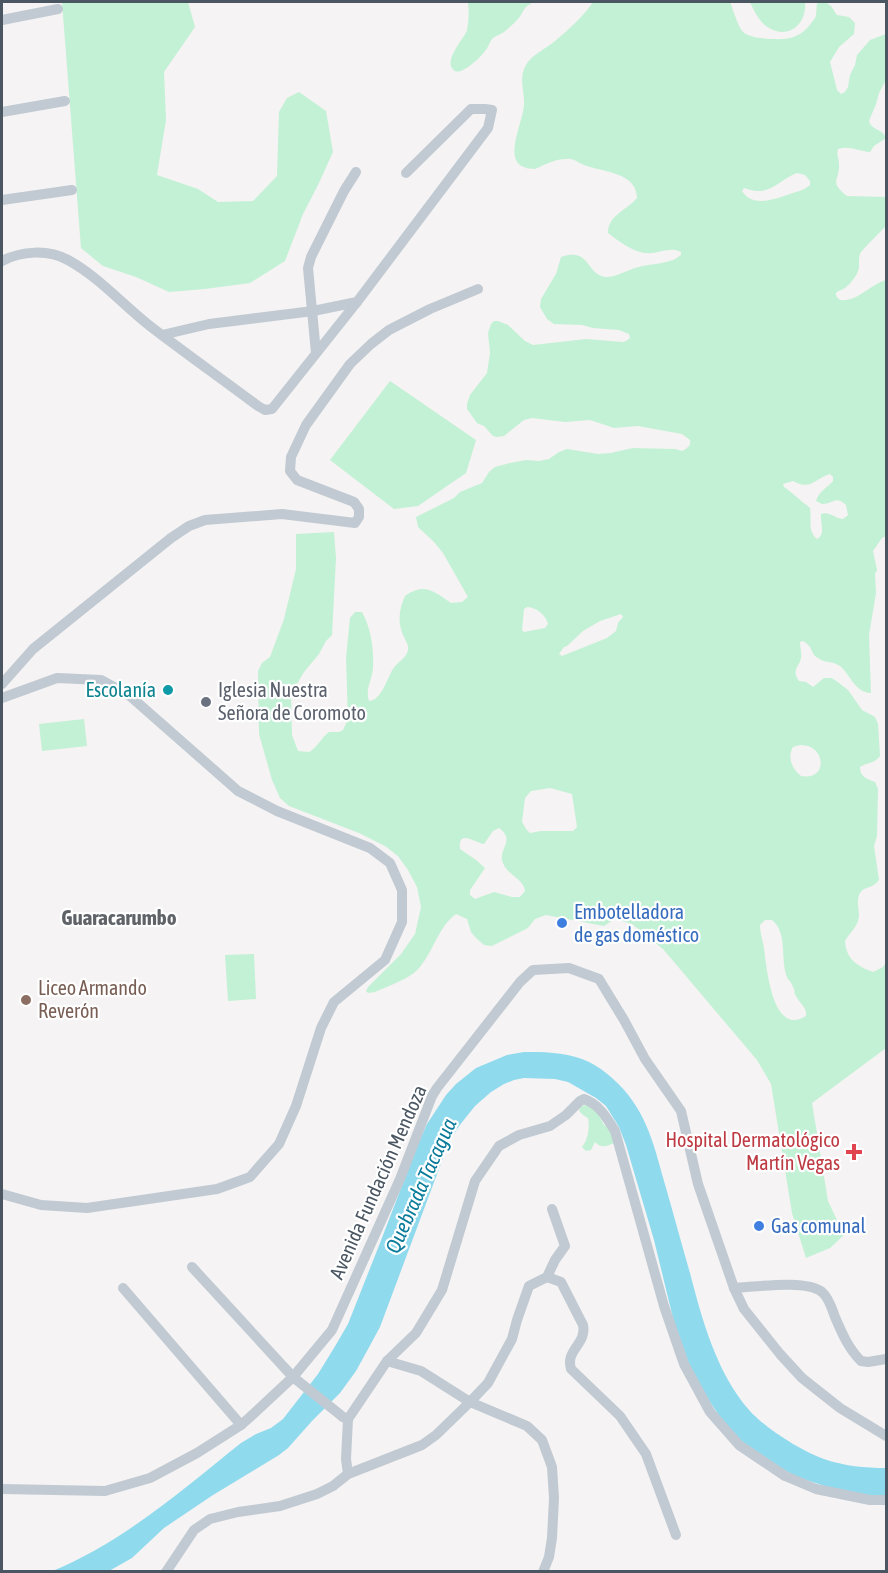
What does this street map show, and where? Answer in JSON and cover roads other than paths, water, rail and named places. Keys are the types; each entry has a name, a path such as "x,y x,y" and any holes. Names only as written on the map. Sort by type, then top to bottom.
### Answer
{"street":[{"path":"2,20 58,9"},
{"path":"2,112 65,101"},
{"path":"2,261 11,256 33,253 44,253 68,259 162,335 258,406 266,410 272,409 357,303 488,128 492,110 471,109 406,173"},
{"path":"316,353 308,268 311,257 344,191 356,172"},
{"path":"2,200 72,190"},
{"path":"2,684 33,649 189,526 206,520 282,514 355,523 359,517 359,509 354,502 297,480 290,471 291,457 306,425 350,364 371,344 389,330 430,309 478,289"},
{"path":"162,335 218,323 357,303"},
{"path":"2,698 57,678 101,680 130,696 238,791 277,811 370,848 390,863 402,890 402,922 385,960 334,1002 321,1028 296,1106 279,1144 250,1176 217,1189 87,1208 41,1205 2,1194"},
{"name":"Avenida Fundación Mendoza","path":"2,1489 105,1491 150,1478 241,1425 293,1377 332,1330 400,1179 432,1096 484,1026 520,982 533,970 569,968 598,979 645,1059 681,1111 698,1184 734,1288 744,1309 802,1378 840,1408 886,1436"},
{"path":"348,1474 346,1418 387,1361 416,1333 442,1290 475,1180 499,1146 519,1135 550,1126 584,1099 604,1114 615,1131 684,1364 710,1412 739,1445 785,1476 816,1489 870,1500 886,1500"},
{"path":"166,1572 194,1530 210,1519 280,1506 317,1494 333,1486 348,1474 422,1445 436,1435 488,1383 512,1339 529,1286 547,1277 565,1246 552,1209"},
{"path":"192,1267 293,1377 346,1418"},
{"path":"547,1277 561,1282 583,1325 584,1330 579,1344 571,1354 569,1362 571,1369 620,1416 646,1454 676,1535"},
{"path":"734,1288 800,1285 813,1288 823,1293 845,1339 861,1361 886,1359"},
{"path":"123,1288 241,1425"},
{"path":"387,1361 421,1371 446,1389 470,1402 527,1426 542,1440 552,1467 554,1498 552,1538 549,1557 543,1572"}],"water":[{"name":"Quebrada Tacagua","path":"546,1052 582,1059 612,1078 623,1089 640,1113 651,1138 705,1327 719,1362 737,1395 764,1424 805,1450 839,1463 886,1468 886,1498 840,1491 797,1477 753,1452 735,1435 694,1378 674,1322 654,1240 619,1127 606,1106 568,1082 555,1079 524,1078 504,1084 491,1092 475,1106 459,1126 449,1142 380,1327 356,1371 340,1393 288,1448 164,1528 132,1558 109,1571 50,1572 102,1546 126,1531 150,1515 241,1443 271,1428 283,1419 318,1374 348,1324 418,1144 427,1124 446,1095 476,1068 507,1055"}],"place":[{"name":"Escolanía","path":"168,690"},
{"name":"Iglesia Nuestra Señora de Coromoto","path":"206,702"},
{"name":"Embotelladora de gas doméstico","path":"562,923"},
{"name":"Liceo Armando Reverón","path":"26,1000"},
{"name":"Hospital Dermatológico Martín Vegas","path":"854,1152"},
{"name":"Gas comunal","path":"759,1226"}],"district":[{"name":"Guaracarumbo","path":"119,918"}]}
